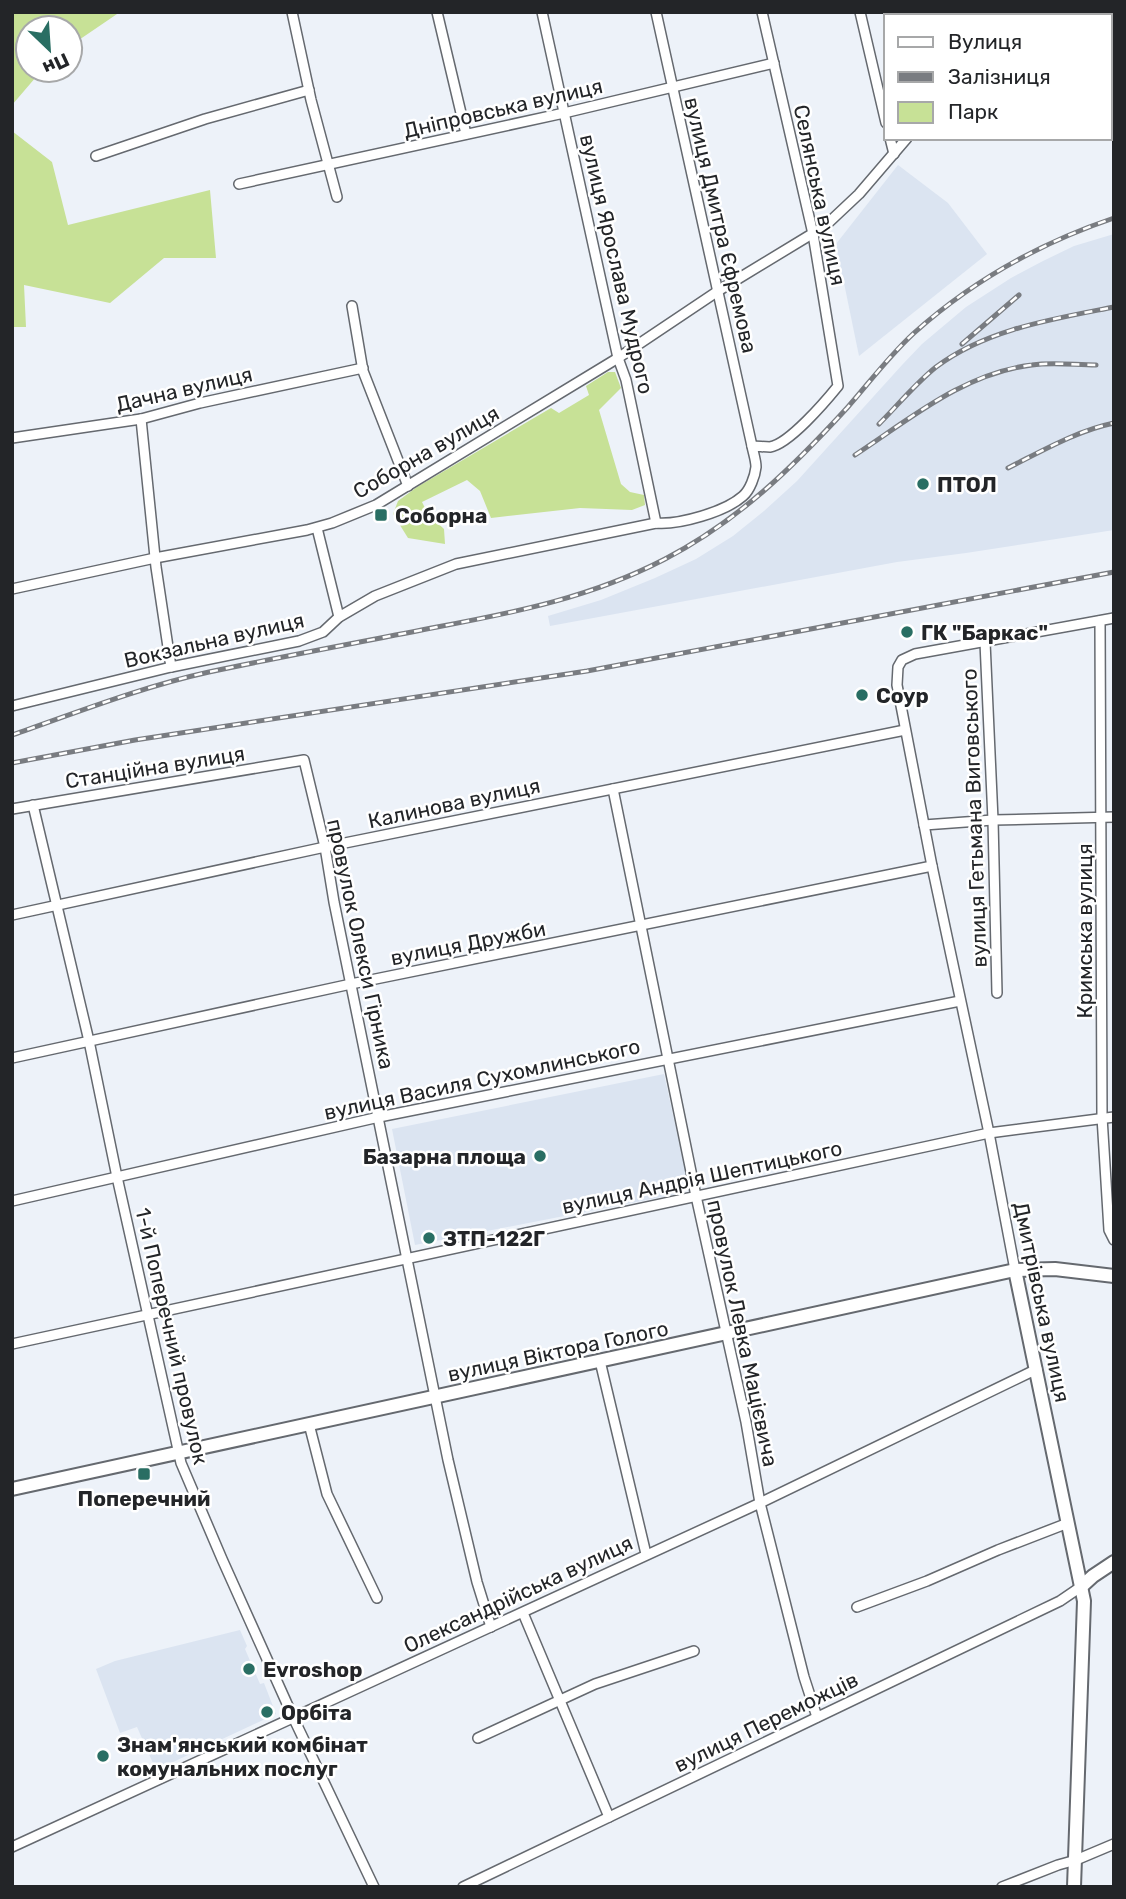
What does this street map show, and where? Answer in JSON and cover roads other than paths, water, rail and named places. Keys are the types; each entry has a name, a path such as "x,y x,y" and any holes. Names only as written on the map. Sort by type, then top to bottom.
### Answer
{"main road":[{"name":"вулиця Віктора Голого","path":"12,1489 1015,1270 1055,1269 1114,1276"},
{"name":"Дмитрівська вулиця","path":"1015,1270 1082,1586 1085,1616 1074,1887"},
{"path":"1082,1586 1114,1562"}],"street":[{"path":"292,12 337,197"},
{"path":"437,12 466,134"},
{"name":"вулиця Ярослава Мудрого","path":"542,12 656,523"},
{"name":"вулиця Дмитра Єфремова","path":"656,12 756,466 752,481 743,496 702,517 667,524 656,523"},
{"name":"Селянська вулиця","path":"752,446 772,447 788,438 838,386 813,234 762,12"},
{"path":"860,12 884,114"},
{"name":"Дніпровська вулиця","path":"239,184 564,113 774,63"},
{"path":"96,156 205,119 309,90"},
{"path":"890,140 894,154"},
{"name":"Соборна вулиця","path":"12,589 155,558 317,528 362,511 408,486 618,358 718,291 813,234 846,208 905,140"},
{"path":"352,306 363,368 408,486"},
{"name":"Дачна вулиця","path":"12,438 141,419 200,403 363,368"},
{"path":"141,419 155,558 171,667"},
{"name":"Вокзальна вулиця","path":"12,706 171,667 299,640 323,632 339,617 375,596 456,564 656,523"},
{"path":"317,528 339,617"},
{"path":"905,730 896,676 902,660 915,654 1114,618"},
{"name":"Кримська вулиця","path":"1100,621 1102,1117 1109,1230 1114,1240"},
{"name":"вулиця Гетьмана Виговського","path":"985,642 997,993"},
{"name":"Калинова вулиця","path":"12,915 325,847 905,730"},
{"name":"Дмитрівська вулиця","path":"905,730 1015,1270"},
{"name":"Станційна вулиця","path":"12,809 304,760"},
{"name":"провулок Олекси Гірника","path":"304,760 325,847 448,1460 491,1627"},
{"name":"провулок Левка Мацієвича","path":"613,789 696,1196 746,1422 760,1503 804,1677 817,1717"},
{"name":"1-й Поперечний провулок","path":"33,805 89,1041 181,1463 293,1717 374,1887"},
{"path":"923,825 1114,817"},
{"name":"вулиця Дружби","path":"12,1058 351,984 932,866"},
{"name":"вулиця Василя Сухомлинського","path":"12,1201 379,1117 960,1001"},
{"name":"вулиця Андрія Шептицького","path":"12,1344 989,1133 1114,1117"},
{"path":"600,1361 646,1554"},
{"name":"Олександрійська вулиця","path":"12,1847 760,1503 1037,1369"},
{"path":"310,1424 327,1494 377,1598"},
{"path":"857,1607 1068,1522"},
{"name":"вулиця Переможців","path":"463,1887 1060,1601 1082,1586"},
{"path":"523,1613 609,1817"},
{"path":"478,1738 595,1684 694,1651"},
{"path":"1002,1887 1114,1843"}],"railway":[{"path":"12,735 110,700 184,678 525,609 610,584 638,572 692,544 763,492 847,408 905,342 936,314 1008,265 1060,239 1114,218"},
{"path":"962,344 1019,295"},
{"path":"879,424 936,367 977,343 1021,327 1114,307"},
{"path":"855,455 917,413 983,377 1032,365 1096,365"},
{"path":"1008,468 1073,436 1114,423"},
{"path":"12,763 135,740 587,671 1114,572"}],"place":[{"name":"ПТОЛ","path":"923,484"},
{"name":"Соборна","path":"381,515"},
{"name":"ГК \"Баркас\"","path":"907,632"},
{"name":"Соур","path":"862,695"},
{"name":"Базарна площа","path":"540,1156"},
{"name":"ЗТП-122Г","path":"429,1238"},
{"name":"Поперечний","path":"144,1474"},
{"name":"Evroshop","path":"249,1669"},
{"name":"Орбіта","path":"267,1712"},
{"name":"Знам'янський комбінат комунальних послуг","path":"103,1756"}]}
